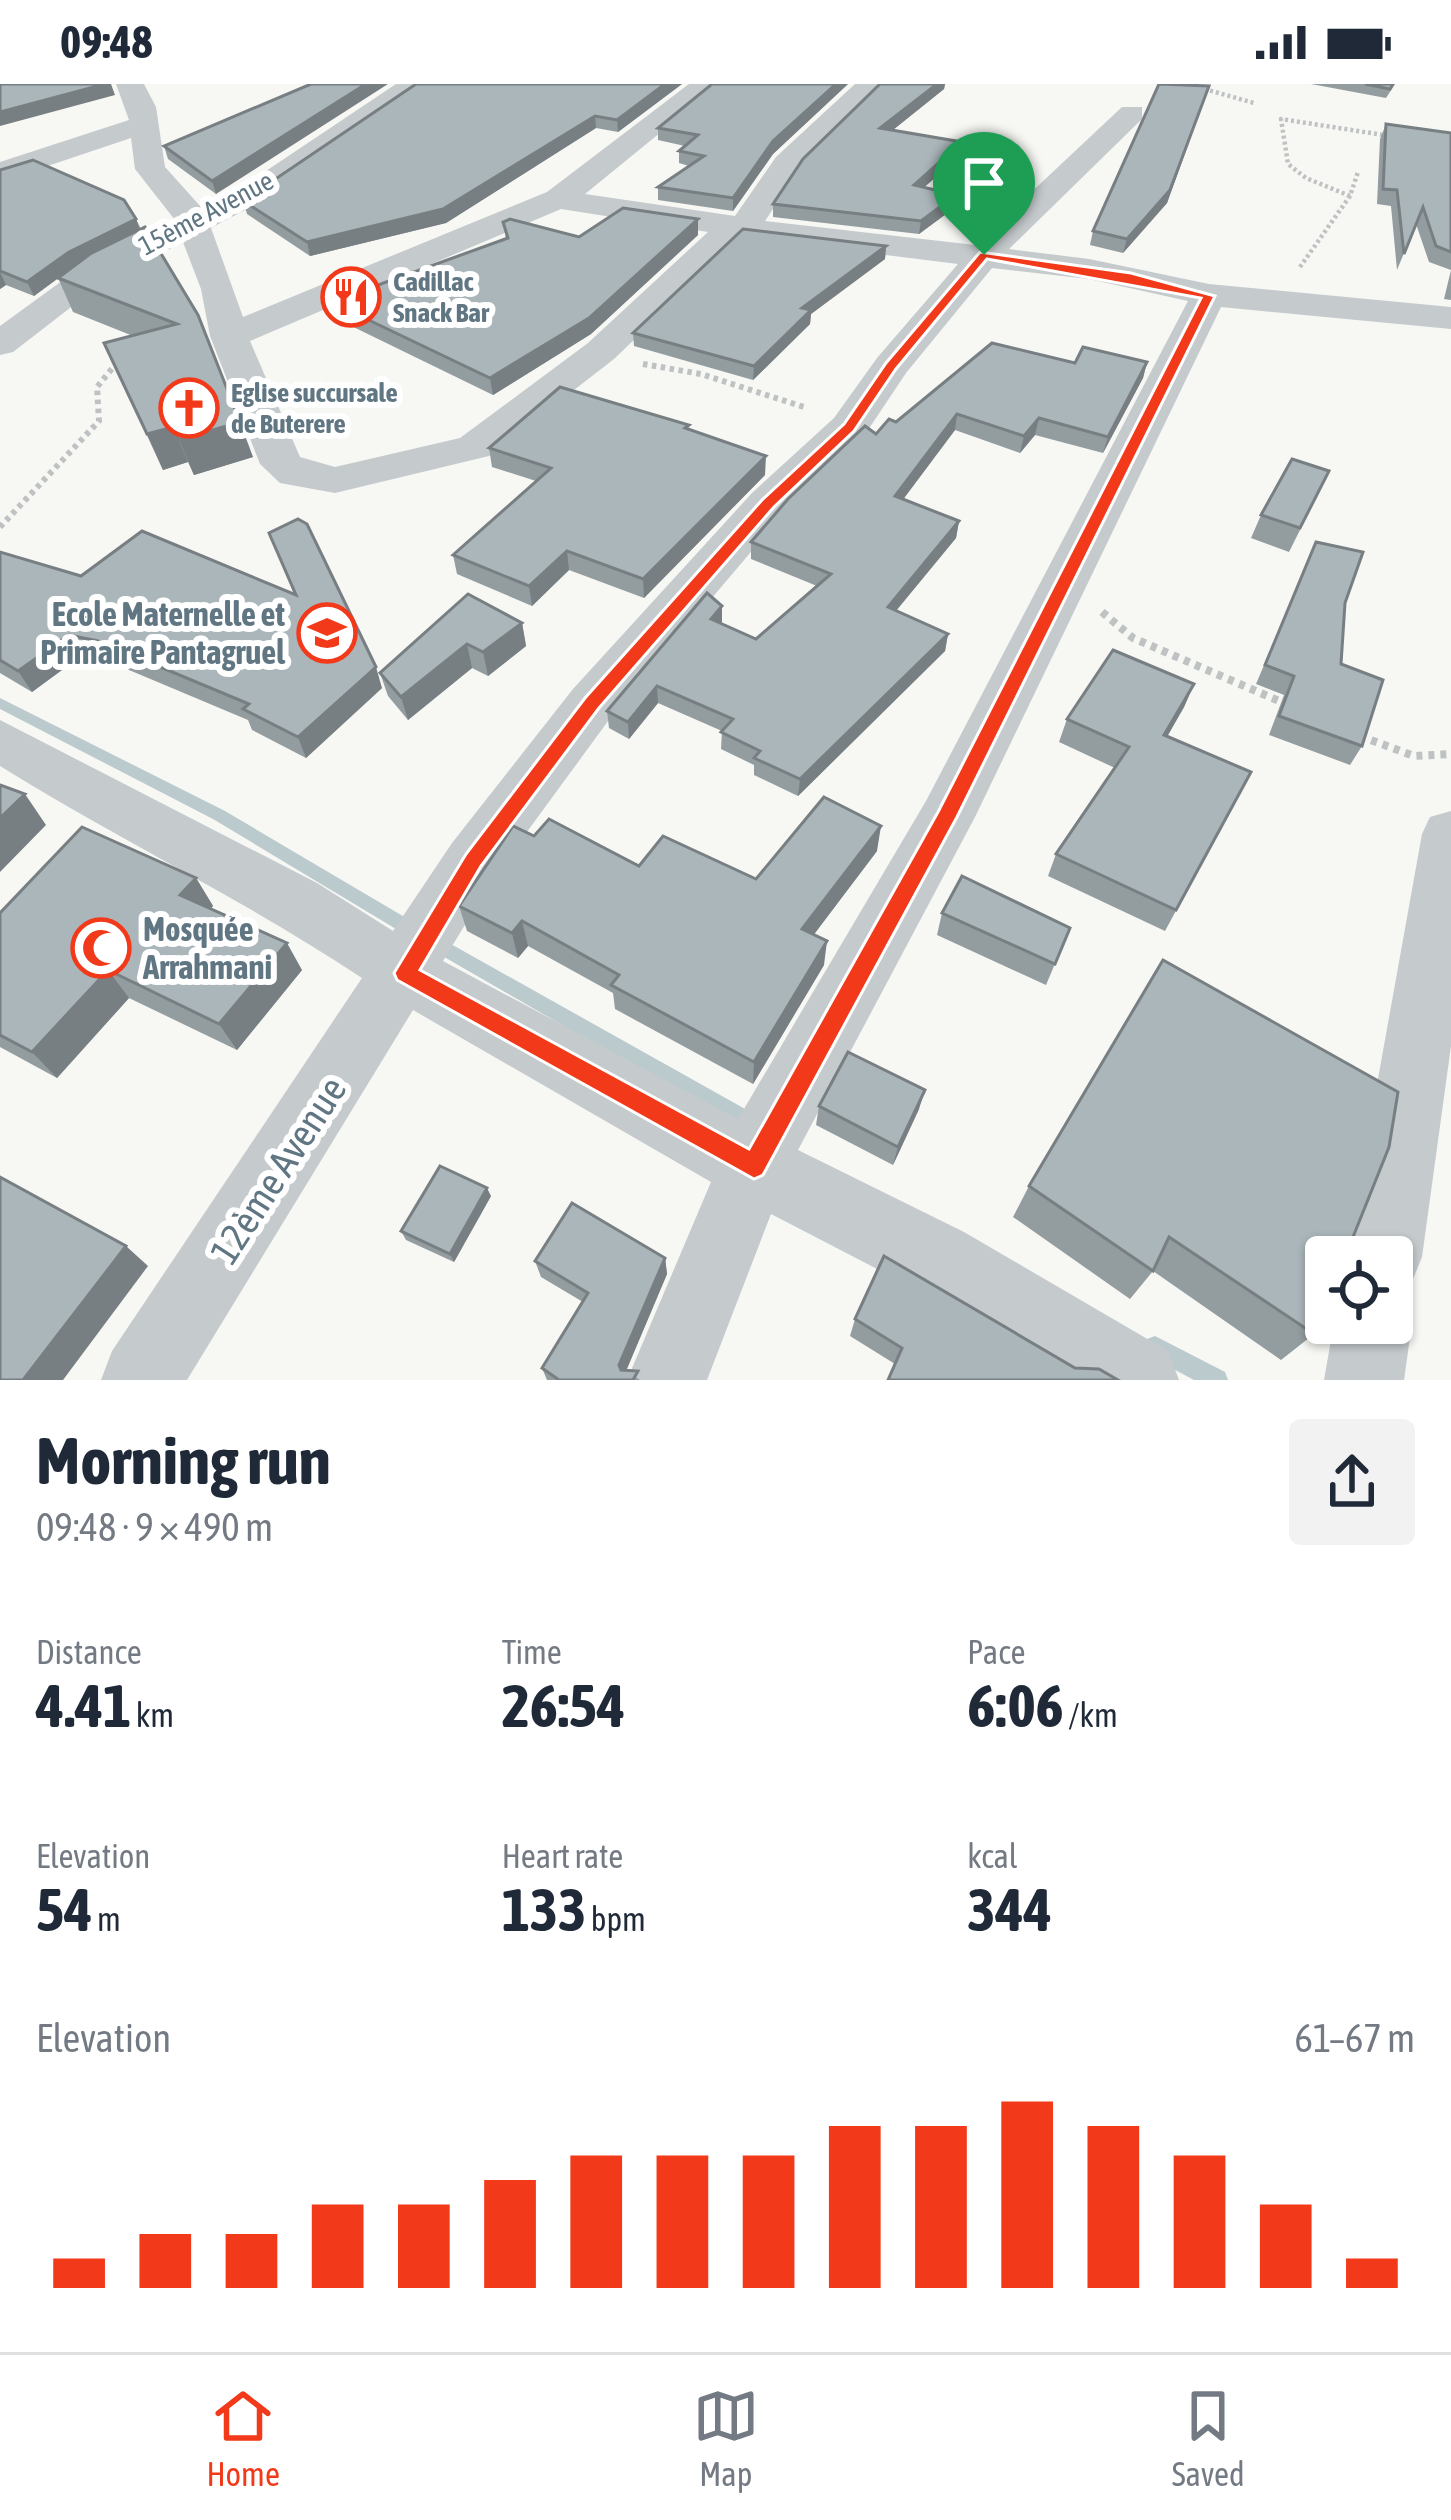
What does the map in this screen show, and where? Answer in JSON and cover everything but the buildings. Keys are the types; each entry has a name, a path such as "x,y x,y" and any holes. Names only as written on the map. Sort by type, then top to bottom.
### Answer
{"street":[{"path":"130,84 142,107 150,169 182,202 281,464 295,474 335,480 474,447 602,351 739,227 788,164 872,84"},
{"name":"15ème Avenue","path":"0,344 88,277 259,190 414,84"},
{"path":"229,336 558,199 706,84"},
{"name":"12ème Avenue","path":"140,1380 417,950 620,669 768,503 849,428 891,366 984,255 1132,112"},
{"path":"0,173 42,154 141,126"},
{"path":"558,199 739,227 984,255 1233,297 1451,318"},
{"path":"667,1380 767,1138 946,817 1070,577 1233,297"},
{"path":"0,740 92,822 417,950 767,1138 937,1259 1139,1380"},
{"path":"1387,1236 1451,834"},
{"path":"1364,1380 1370,1344"}],"path":[{"path":"1187,84 1254,103"},
{"path":"1350,196 1290,171 1279,153 1281,119 1393,136"},
{"path":"1233,297 1285,285 1350,196 1358,172"},
{"path":"0,527 99,422 97,387 117,361 138,351"},
{"path":"1070,577 1077,591 1133,638 1291,706"},
{"path":"1346,730 1414,756 1451,754"}],"waterway":[{"path":"0,703 219,815 412,930"},
{"path":"433,942 756,1126"},
{"path":"1155,1347 1217,1380"}],"place":[{"name":"Cadillac Snack Bar","path":"351,297"},
{"name":"Eglise succursale de Buterere","path":"189,408"},
{"name":"Ecole Maternelle et Primaire Pantagruel","path":"327,633"},
{"name":"Mosquée Arrahmani","path":"101,948"}],"route":[{"path":"984,255 1089,269 1209,296 946,817 754,1166 655,1106 406,973 473,860 592,703 768,503 849,428 891,366 984,255"}]}
